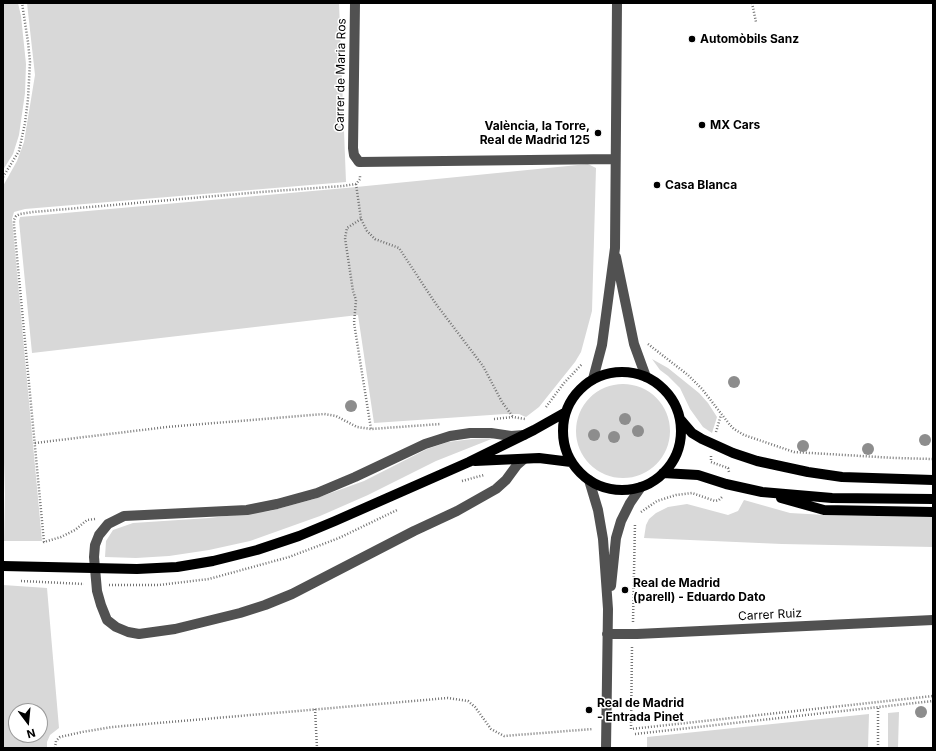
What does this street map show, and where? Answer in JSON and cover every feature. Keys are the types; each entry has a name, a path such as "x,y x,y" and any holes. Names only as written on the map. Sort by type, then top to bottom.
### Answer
{"main road":[{"path":"680,419 680,439 674,458 663,473 652,481 641,486 623,490 606,488 589,480 579,472 571,462 564,446 563,429 566,412 572,399 593,379 610,373 628,372 646,377 662,387 673,402 680,419 692,433 733,453 757,461 808,472 842,477 933,480"},
{"path":"3,566 137,569 177,567 213,561 258,550 299,536 335,521 469,462 524,435 566,412"},
{"path":"469,462 539,458 571,462"},
{"path":"663,473 698,475 824,510 933,512"},
{"path":"762,492 832,498 933,499"}],"street":[{"name":"Carrer de Maria Ros","path":"355,3 353,148 354,155 359,162"},
{"path":"593,379 602,345 615,248 617,3"},
{"path":"359,162 615,159"},
{"path":"615,248 634,344 646,377"},
{"path":"524,435 511,436 491,433 470,433 450,436 425,444 317,493 277,504 247,510 124,516 108,524 99,535 95,545 94,557 97,591 101,605 108,620 116,627 128,632 139,634 174,629 240,613 265,605 292,594 414,531 457,511 496,489 524,459"},
{"path":"589,480 598,510 603,539 608,609"},
{"path":"606,748 608,609 616,538 621,521 641,486"},
{"name":"Carrer Ruiz","path":"607,634 637,634 933,620"}],"path":[{"path":"3,177 19,151 27,111 30,62 22,3"},
{"path":"752,3 756,22"},
{"path":"108,524 97,519 87,520 75,530 61,537 44,542 14,225 16,216 33,212 356,184 360,179 359,162"},
{"path":"356,184 361,219 367,231 375,239 399,248 436,304 483,366 502,402 513,417"},
{"path":"361,219 347,228 345,238 353,291 356,300 354,323 371,429"},
{"path":"643,343 649,344 688,375 702,389 721,415 734,429 744,435 794,452 933,459"},
{"path":"544,410 564,383 584,362"},
{"path":"35,443 167,427 324,414 336,416 357,427 371,429 445,423"},
{"path":"716,434 721,415"},
{"path":"490,419 513,417 527,420"},
{"path":"712,453 711,462 728,468 729,470"},
{"path":"638,516 649,506 676,494 692,493 715,501 722,498 724,493"},
{"path":"633,629 635,522"},
{"path":"14,581 91,585"},
{"path":"106,585 137,585"},
{"path":"632,644 631,729 933,696"},
{"path":"55,748 56,741 60,737 112,727 448,698 468,701 475,707 491,729 504,736 606,727"},
{"path":"635,734 933,701"},
{"path":"878,707 878,748"},
{"path":"315,709 317,748"}],"shaded area":[{"path":"3,3 18,3 21,16 26,64 25,93 19,135 13,154 3,170"},
{"path":"27,3 339,3 346,182 25,209 14,212 12,219 42,541 4,541 3,186 17,161 24,142 35,75"},
{"path":"588,164 596,168 592,311 581,352 575,362 539,407 526,417 519,414 505,414 374,423 358,315 32,353 19,221 20,217 346,188"},
{"path":"652,359 668,368 699,393 708,403 717,417 712,433 703,427 690,409 680,388 660,370"},
{"path":"623,384 641,387 656,398 667,413 670,431 667,449 656,464 641,475 623,478 605,475 590,464 579,449 576,431 579,413 590,398 605,387"},
{"path":"494,438 436,461 368,495 320,516 250,541 209,550 169,556 136,558 105,557 106,541 113,530 133,523 209,518 270,511 314,499 364,481 427,449 448,442"},
{"path":"744,500 790,513 933,517 933,547 782,544 644,538 646,525 649,519 656,513 668,507 687,504 728,515 738,511"},
{"path":"3,585 47,588 59,728 50,735 48,740 48,703 8,703 8,743 47,743 47,748 3,748"},
{"path":"899,712 898,748 888,748 888,713"},
{"path":"869,714 868,748 647,748 647,737"}],"place":[{"name":"Automòbils Sanz","path":"692,39"},
{"name":"MX Cars","path":"702,125"},
{"name":"València, la Torre, Real de Madrid 125","path":"598,133"},
{"name":"Casa Blanca","path":"657,185"},
{"name":"Real de Madrid (parell) - Eduardo Dato","path":"625,590"},
{"name":"Real de Madrid - Entrada Pinet","path":"589,710"}]}
